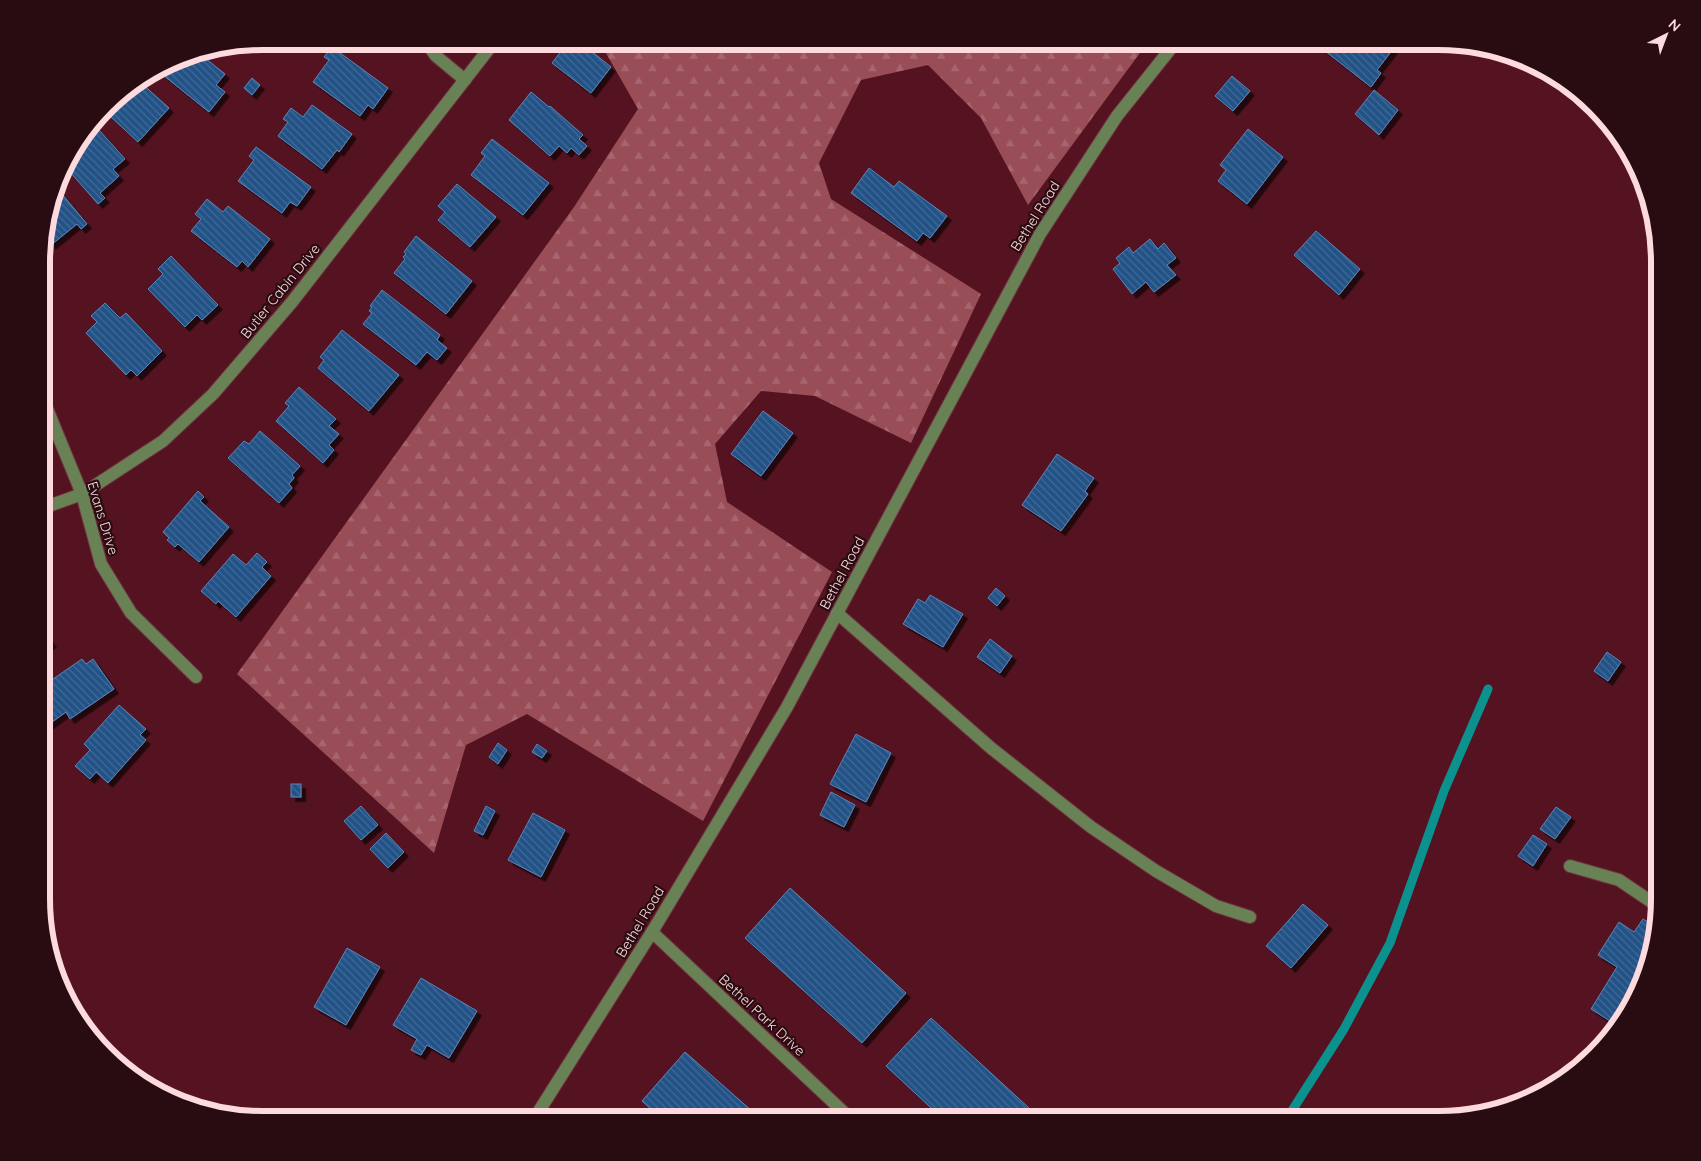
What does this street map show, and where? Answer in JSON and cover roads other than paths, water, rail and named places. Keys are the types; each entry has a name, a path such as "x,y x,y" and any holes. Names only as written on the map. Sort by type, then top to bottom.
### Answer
{"street":[{"path":"432,50 436,56 465,80"},
{"name":"Butler Cabin Drive","path":"50,505 82,494 163,441 213,394 292,302 488,50"},
{"name":"Bethel Road","path":"539,1111 652,932 787,707 1040,234 1117,116 1170,50"},
{"name":"Evans Drive","path":"50,416 82,494 101,564 131,613 196,677"},
{"path":"837,613 991,748 1091,827 1156,871 1216,906 1250,916"},
{"path":"1570,866 1619,880 1651,901"},
{"name":"Bethel Park Drive","path":"652,932 842,1111"}],"waterway":[{"path":"1292,1111 1344,1029 1390,943 1444,791 1488,689"}]}
